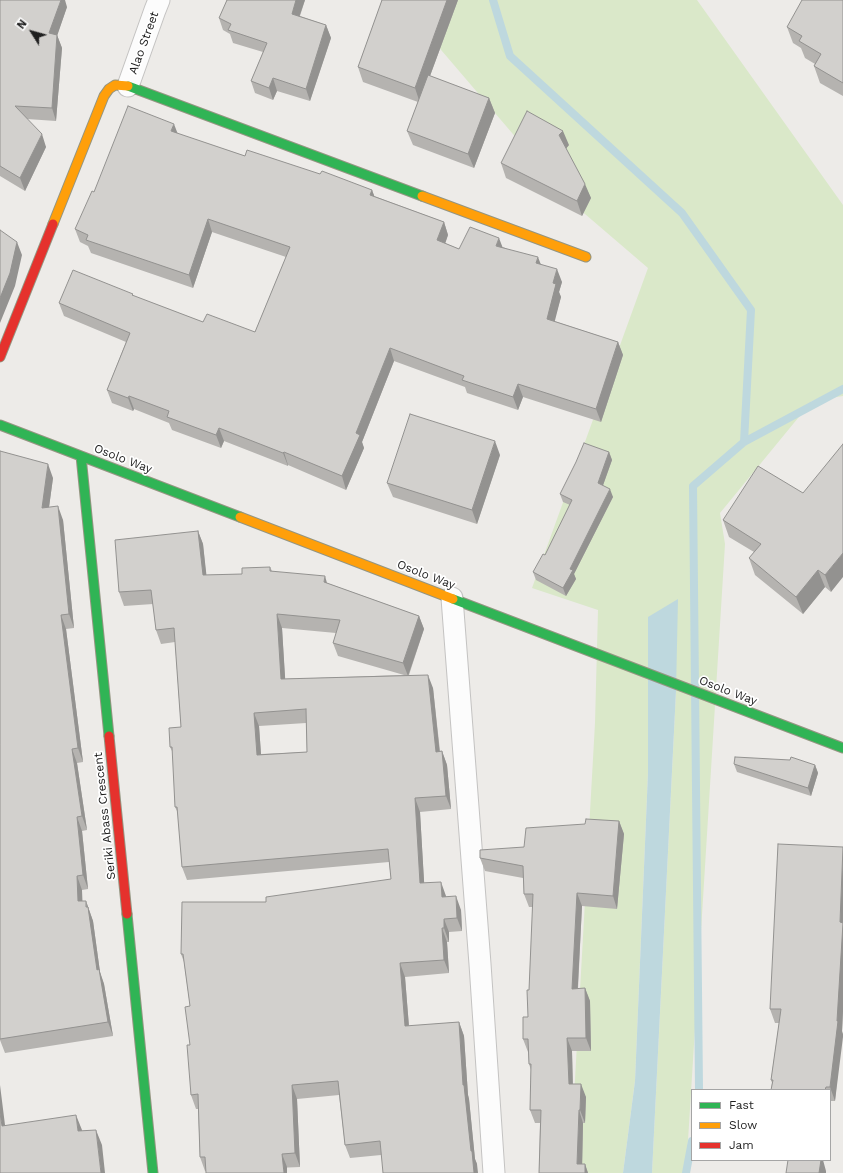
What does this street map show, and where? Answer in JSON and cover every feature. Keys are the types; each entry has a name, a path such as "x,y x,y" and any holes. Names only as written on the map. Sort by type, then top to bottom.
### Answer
{"street":[{"name":"Alao Street","path":"128,86 160,0"},
{"path":"0,357 104,96 109,89 115,85 128,86 586,257"},
{"name":"Osolo Way","path":"0,425 843,748"},
{"name":"Seriki Abass Crescent","path":"81,456 153,1173"},
{"path":"452,598 480,964 494,1173"}],"green space":[{"path":"419,0 697,0 843,205 843,396 812,401 720,513 725,544 686,1173 652,1173 676,691 648,617 648,772 635,1081 623,1173 569,1173 595,723 598,610 532,588 648,268 571,202 430,37"}],"water":[{"path":"678,599 676,691 652,1173 623,1173 635,1081 648,772 648,617"}],"building":[{"path":"0,0 61,0 49,33 57,35 52,108 15,106 42,134 20,178 0,166"},
{"path":"227,0 296,0 292,14 326,25 306,89 273,78 269,88 251,81 267,43 228,30 231,24 219,18"},
{"path":"382,0 447,0 415,88 358,67"},
{"path":"802,0 843,0 843,83 814,66 821,54 799,41 802,36 787,27"},
{"path":"428,75 489,98 468,154 407,131"},
{"path":"128,106 174,124 171,131 245,156 247,150 320,174 322,171 372,190 370,195 444,222 437,240 459,249 470,227 499,238 496,246 538,257 536,263 557,269 553,283 556,284 547,319 618,342 596,409 518,384 513,397 462,380 464,376 390,348 356,433 360,435 342,476 284,452 283,453 219,428 216,435 167,417 169,411 129,396 128,398 107,390 130,333 59,303 73,270 133,294 132,295 203,322 207,314 255,332 290,247 208,219 189,275 86,240 88,235 75,229 92,191 94,192"},
{"path":"527,111 563,131 559,135 585,184 577,201 501,163"},
{"path":"0,230 17,242 10,273 0,298"},
{"path":"410,414 495,441 472,510 387,483"},
{"path":"584,443 609,452 598,483 610,489 570,569 573,570 563,588 533,572 543,554 545,555 572,500 560,494"},
{"path":"843,444 843,553 825,575 818,570 796,597 749,558 761,544 723,520 758,466 803,493"},
{"path":"0,451 48,464 42,508 58,506 69,614 61,615 78,748 72,749 82,816 77,817 83,875 77,876 78,901 86,901 86,907 88,907 97,970 99,969 108,1022 0,1039"},
{"path":"198,531 203,575 242,574 242,568 270,567 270,571 325,576 324,582 419,616 403,663 333,643 340,620 277,614 281,679 428,675 436,752 442,751 446,796 415,798 420,883 441,882 442,897 456,896 457,918 444,919 444,928 442,928 444,960 400,963 405,1026 459,1022 463,1085 474,1173 383,1173 380,1141 345,1145 338,1081 292,1085 295,1153 282,1154 284,1173 206,1173 205,1157 200,1157 198,1094 191,1095 187,1045 190,1045 185,1007 190,1006 183,954 181,954 182,902 266,902 266,897 391,879 388,849 182,867 177,807 175,807 172,747 170,747 169,728 181,727 174,628 156,630 151,590 119,592 115,540","holes":["306,709 307,752 257,755 254,713"]},
{"path":"735,757 790,760 791,757 815,765 808,788 734,764"},
{"path":"586,819 619,821 613,896 577,893 572,989 585,988 586,1038 567,1038 569,1084 581,1084 577,1164 585,1164 585,1173 539,1173 541,1110 530,1110 531,1064 529,1064 528,1039 523,1039 523,1017 528,1017 527,990 529,990 533,894 524,894 523,866 480,858 480,850 524,847 526,828 585,824"},
{"path":"778,844 843,847 840,922 843,923 838,1021 830,1087 826,1087 825,1089 771,1089 773,1080 771,1080 781,1009 770,1009"},
{"path":"0,1113 2,1126 76,1115 78,1131 96,1130 101,1173 0,1173"},
{"path":"788,1161 821,1161 819,1173 786,1173"}],"waterway":[{"path":"493,0 510,56 682,213 751,310 744,442"},
{"path":"699,1089 693,486 744,442 843,389"},
{"path":"686,1173 691,1146"}],"traffic: fast":[{"path":"128,86 422,196"},
{"path":"0,425 240,517"},
{"path":"81,456 109,736"},
{"path":"453,599 843,748"},
{"path":"127,914 153,1173"}],"traffic: slow":[{"path":"53,224 104,96 109,89 115,85 128,86"},
{"path":"422,196 586,257"},
{"path":"240,517 453,599"}],"traffic: jam":[{"path":"0,357 53,224"},
{"path":"109,736 127,914"}]}
